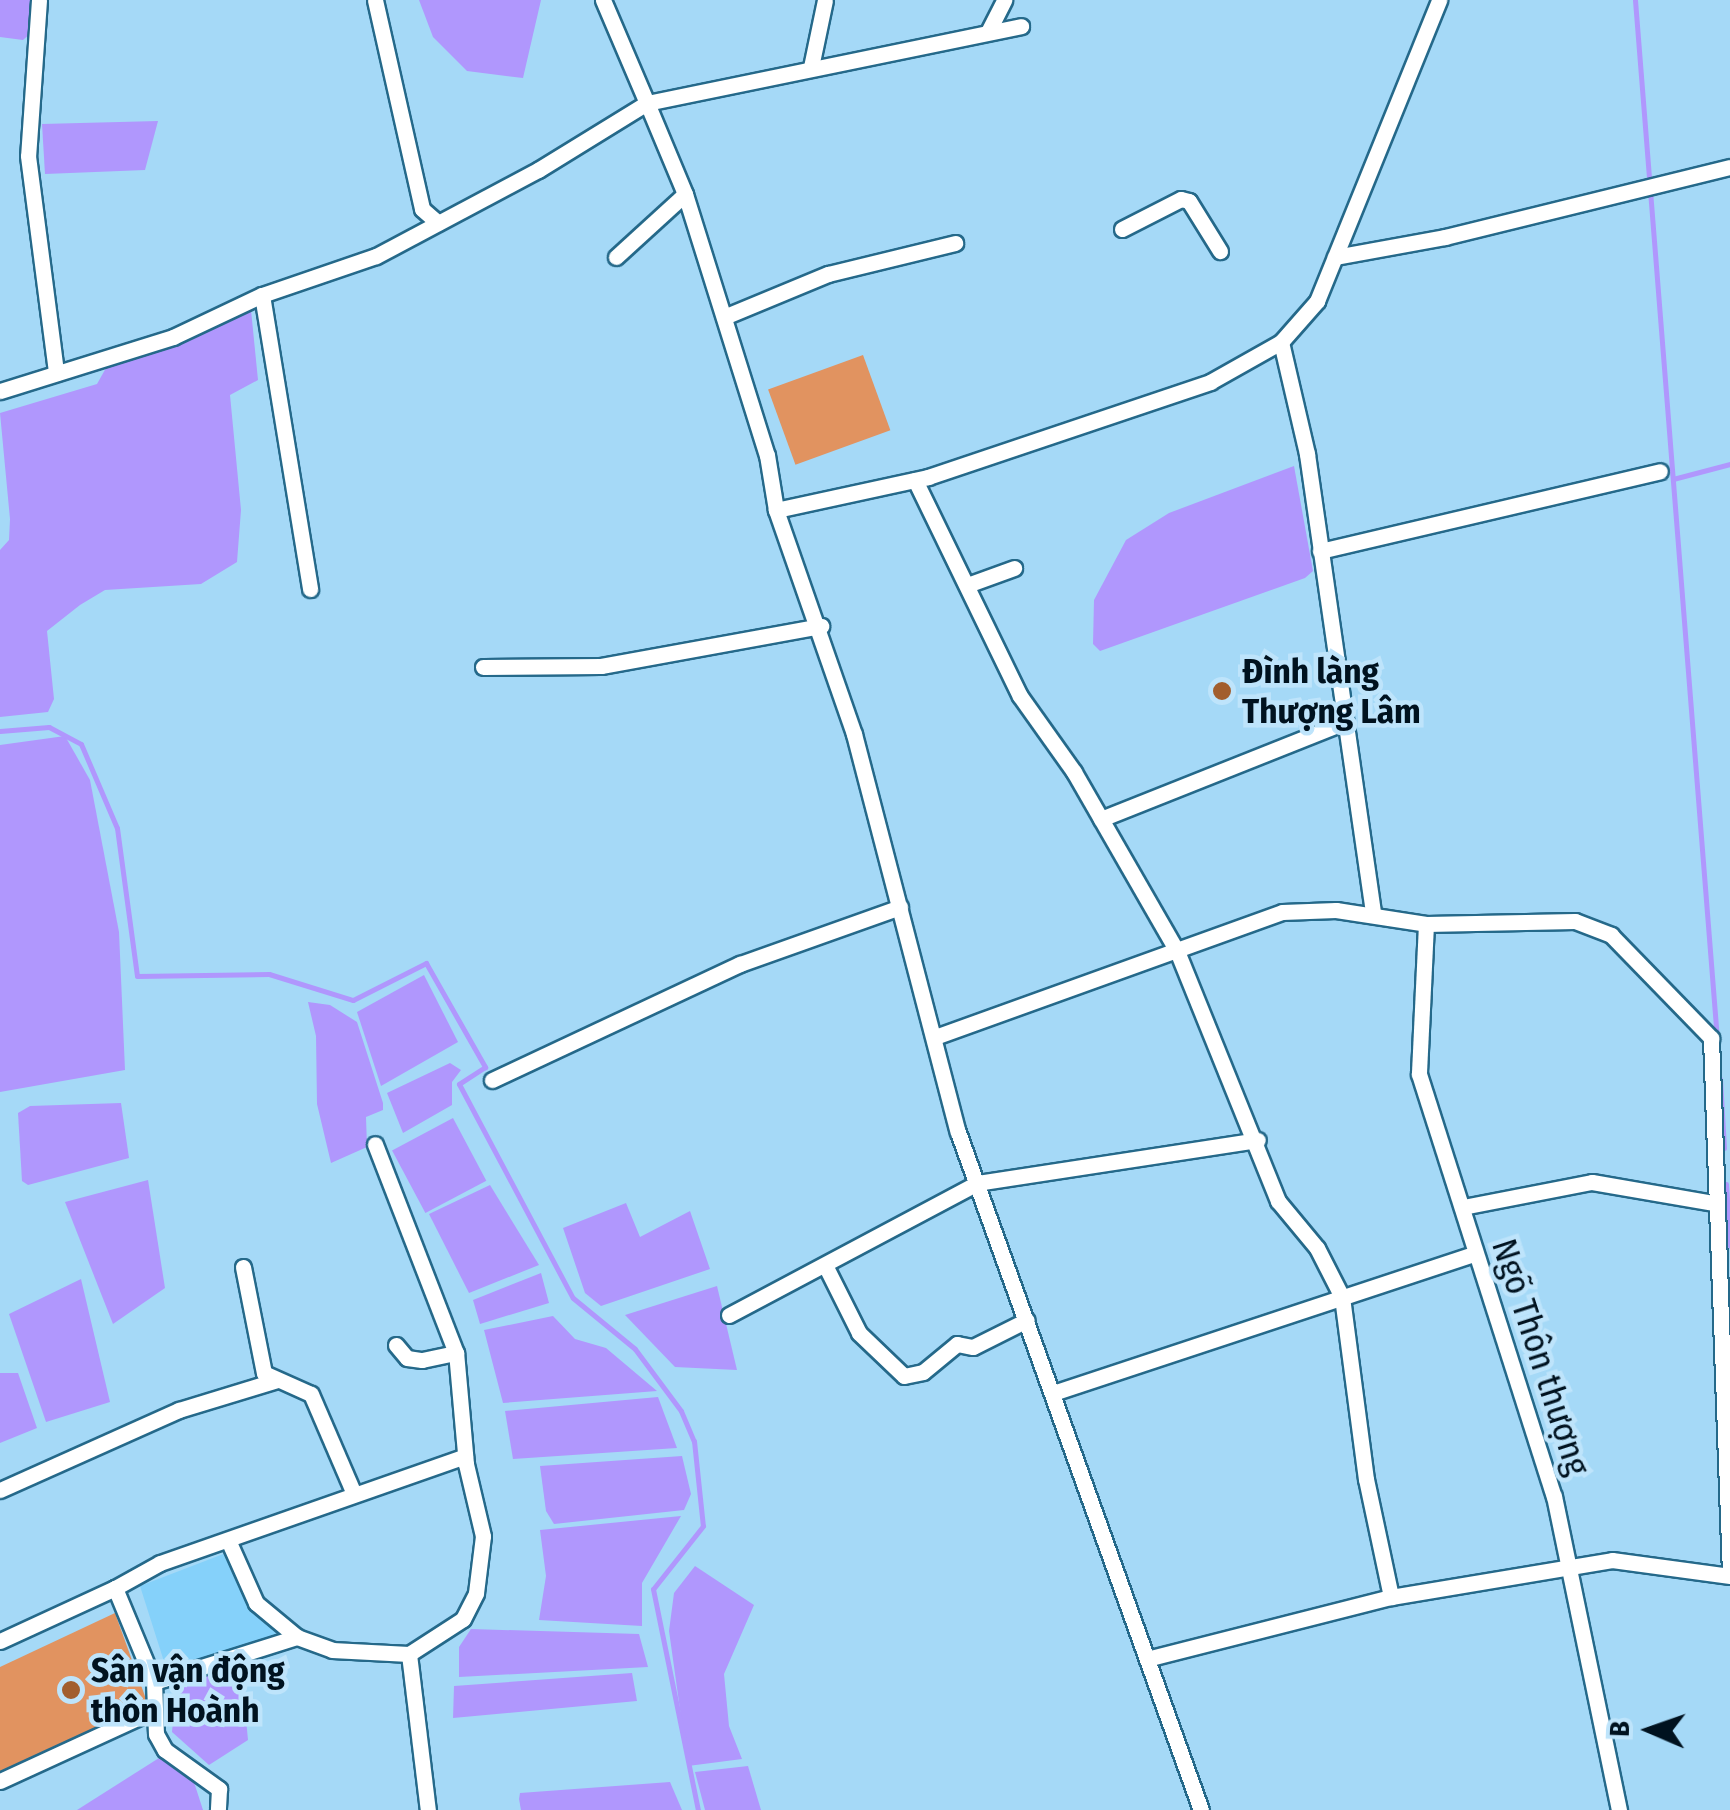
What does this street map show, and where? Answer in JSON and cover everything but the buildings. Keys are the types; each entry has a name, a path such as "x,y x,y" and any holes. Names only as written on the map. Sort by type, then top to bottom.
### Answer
{"street":[{"path":"39,0 28,156 56,374"},
{"path":"376,0 422,209 438,223"},
{"path":"603,0 685,194 767,455 776,510 820,626 977,1183 1202,1810"},
{"path":"811,67 825,0"},
{"path":"988,32 1004,0"},
{"path":"776,510 915,480 1210,382 1281,342 1317,301 1439,0"},
{"path":"0,391 173,337 262,295 376,256 647,103 1020,26"},
{"path":"1335,257 1445,237 1730,167"},
{"path":"616,257 685,194"},
{"path":"1122,229 1181,198 1189,201 1220,252"},
{"path":"724,317 828,274 955,243"},
{"path":"262,295 310,589"},
{"path":"1281,342 1320,551 1373,914"},
{"path":"1320,551 1660,471"},
{"path":"915,480 970,584 1020,696 1101,820 1177,951 1258,1140 1278,1200 1317,1248 1342,1297 1366,1480 1392,1598"},
{"path":"970,584 1014,568"},
{"path":"483,667 601,666 820,626"},
{"path":"1101,820 1345,722"},
{"path":"492,1080 740,964 900,906"},
{"path":"935,1037 1282,912 1373,914 1426,924 1576,921 1624,947 1711,1038 1714,1202 1723,1245 1730,1576 1612,1560 1392,1598 1146,1659"},
{"name":"Ngõ Thôn thượng","path":"1426,924 1419,1074 1549,1478 1619,1810"},
{"path":"730,1315 977,1183 1258,1140"},
{"path":"228,1540 256,1603 297,1637 350,1652 409,1654 464,1619 476,1593 483,1536 465,1456 456,1353 375,1144"},
{"path":"1463,1207 1592,1182 1714,1202"},
{"path":"1053,1393 1474,1254"},
{"path":"825,1265 859,1333 904,1376 923,1372 957,1344 973,1346 1027,1320"},
{"path":"244,1267 264,1373 311,1394 354,1494"},
{"path":"396,1345 407,1358 422,1360 456,1353"},
{"path":"0,1490 179,1410 278,1380"},
{"path":"0,1640 115,1588 160,1563 465,1456"},
{"path":"115,1588 154,1682 156,1734 165,1750 220,1789 218,1810"},
{"path":"154,1682 297,1637"},
{"path":"409,1654 428,1810"},
{"path":"0,1781 139,1717"}],"shaded area":[{"path":"0,0 32,0 30,34 23,40 0,37"},
{"path":"419,0 541,0 523,78 467,71 433,37"},
{"path":"158,121 145,170 45,174 42,124"},
{"path":"251,310 258,380 230,395 241,510 237,562 201,584 105,590 80,605 47,631 54,699 48,712 0,717 0,550 9,540 10,519 0,413 97,384 106,368"},
{"path":"863,355 890,430 795,465 768,390"},
{"path":"1294,466 1313,571 1305,578 1100,651 1093,644 1094,600 1126,540 1169,513"},
{"path":"65,736 90,780 119,932 125,1070 0,1092 0,745"},
{"path":"424,975 458,1042 381,1086 357,1012"},
{"path":"308,1002 330,1005 357,1022 383,1103 383,1110 366,1117 367,1147 331,1163 317,1104 316,1036"},
{"path":"450,1063 461,1070 452,1082 452,1105 403,1133 387,1093"},
{"path":"121,1103 129,1158 28,1185 22,1181 18,1113 30,1106"},
{"path":"453,1118 486,1181 425,1213 392,1150"},
{"path":"148,1180 165,1288 113,1324 65,1202"},
{"path":"490,1185 539,1265 469,1293 429,1214"},
{"path":"626,1203 640,1237 690,1211 710,1269 601,1306 585,1293 563,1228"},
{"path":"541,1273 549,1303 480,1324 473,1300"},
{"path":"81,1279 110,1402 46,1422 9,1314"},
{"path":"717,1286 737,1370 675,1367 625,1315"},
{"path":"553,1316 575,1339 606,1348 657,1391 503,1403 484,1330"},
{"path":"0,1373 18,1373 37,1428 0,1443"},
{"path":"658,1397 677,1448 513,1459 505,1411"},
{"path":"682,1456 691,1494 684,1510 554,1524 546,1511 540,1466"},
{"path":"681,1516 642,1583 642,1626 539,1620 546,1576 540,1530"},
{"path":"226,1553 246,1600 285,1634 167,1671 140,1586"},
{"path":"695,1566 754,1605 724,1674 729,1726 742,1759 688,1766 669,1631 674,1593"},
{"name":"Sân vận động thôn Hoành","path":"115,1613 151,1713 0,1780 0,1667"},
{"path":"471,1629 639,1634 648,1667 459,1677 459,1647"},
{"path":"234,1657 242,1677 248,1740 209,1765 172,1732 177,1677"},
{"path":"632,1673 637,1701 453,1718 454,1686"},
{"path":"159,1758 192,1776 203,1810 77,1810"},
{"path":"748,1766 761,1810 705,1810 695,1772"},
{"path":"670,1782 682,1810 521,1810 519,1799 520,1793"}],"waterway":[{"path":"1635,0 1717,1039"},
{"path":"1673,479 1730,464"},
{"path":"0,731 49,727 81,744 117,828 137,976 269,974 353,1000 426,963 485,1067 459,1084 573,1298 635,1349 681,1411 694,1441 703,1526 653,1589 698,1810"},
{"path":"1720,1079 1724,1148"},
{"path":"1726,1184 1730,1246"}],"place":[{"name":"Đình làng Thượng Lâm","path":"1222,691"},
{"name":"Sân vận động thôn Hoành","path":"71,1690"}]}
